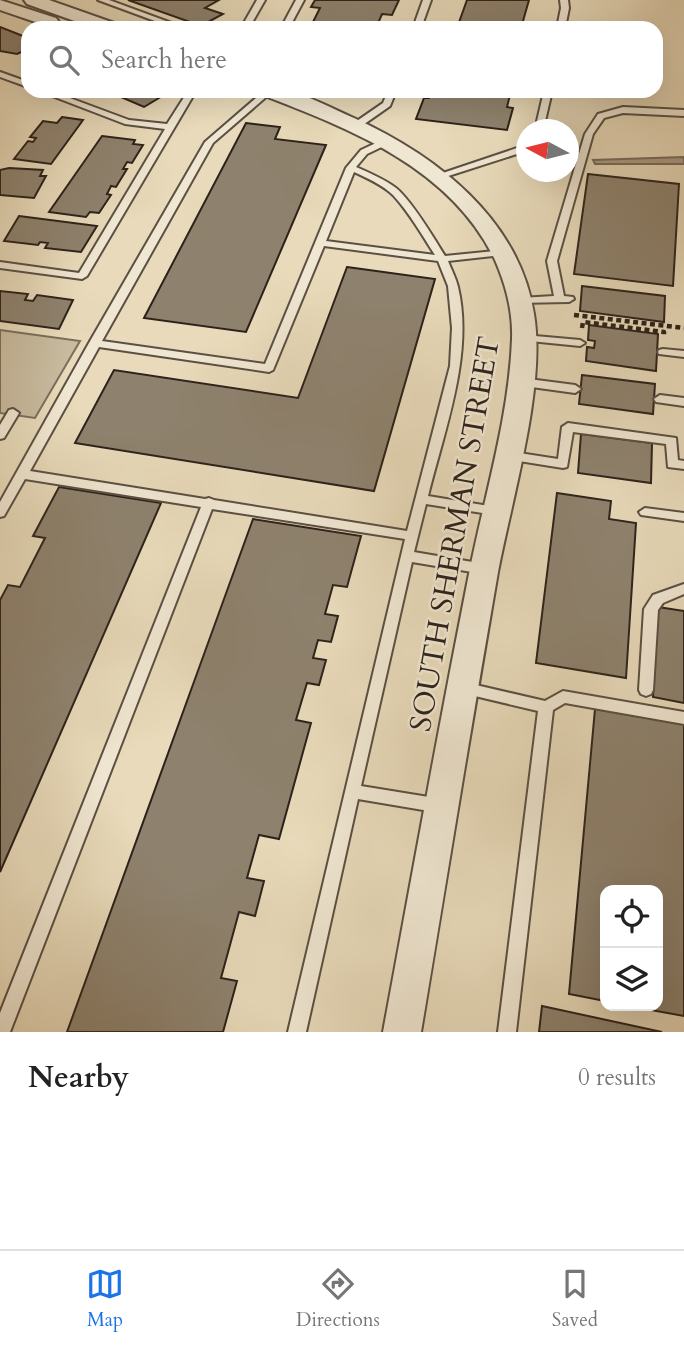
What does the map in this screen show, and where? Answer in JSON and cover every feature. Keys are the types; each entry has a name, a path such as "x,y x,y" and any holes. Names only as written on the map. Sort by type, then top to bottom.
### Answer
{"street":[{"path":"41,1 93,21"},
{"path":"0,4 47,21"},
{"name":"SOUTH SHERMAN STREET","path":"287,98 389,140 439,176 486,228 502,252 520,301 524,338 520,382 402,1032"}],"lane":[{"path":"102,0 161,21"},
{"path":"249,21 261,0"},
{"path":"289,21 300,0"},
{"path":"420,21 428,0"},
{"path":"562,21 564,0"},
{"path":"0,74 21,82"},
{"path":"62,98 128,122 170,127"},
{"path":"0,265 82,276 188,98"},
{"path":"0,513 209,142 261,98"},
{"path":"357,125 387,104 390,98"},
{"path":"542,119 546,98"},
{"path":"520,301 565,299 552,261 589,134 601,116 623,110 684,113"},
{"path":"94,343 269,368 351,168 364,152 389,140"},
{"path":"439,176 516,152"},
{"path":"297,1032 407,556 455,366 457,328 453,286 442,259 395,192 351,168"},
{"path":"320,243 442,259 502,252"},
{"path":"524,338 580,342"},
{"path":"663,352 684,354"},
{"path":"520,382 575,389"},
{"path":"660,399 684,402"},
{"path":"0,435 13,413"},
{"path":"506,455 563,464 568,427 672,441 672,464 684,465"},
{"path":"22,474 412,536"},
{"path":"421,499 495,511"},
{"path":"1,1032 209,502"},
{"path":"645,512 684,517"},
{"path":"407,556 484,569"},
{"path":"646,690 651,609 658,599 684,589"},
{"path":"463,688 546,707 563,697 684,718"},
{"path":"508,1032 546,707"},
{"path":"352,791 442,806"}],"path":[{"path":"565,299 564,314 684,328"},
{"path":"580,342 583,322 664,332 663,352"}],"shaded area":[{"path":"684,157 684,164 595,164 593,160"},
{"path":"0,330 80,341 35,418 0,413"}],"building":[{"path":"128,0 219,0 205,8 223,14 210,21 187,21"},
{"path":"315,0 399,0 392,15 382,14 379,21 314,21 320,8 311,7"},
{"path":"467,0 529,0 523,21 460,21"},
{"path":"0,27 21,35 21,52 0,51"},
{"path":"123,98 159,98 144,107"},
{"path":"424,98 509,98 507,107 513,108 507,130 416,119"},
{"path":"62,117 83,120 51,164 14,159 28,141 33,142 36,138 30,137 43,121 57,123"},
{"path":"246,123 280,127 275,139 326,145 246,332 144,318"},
{"path":"102,136 135,140 133,144 143,145 132,163 127,162 123,169 127,169 116,187 111,186 107,194 111,195 99,213 90,212 86,217 49,212"},
{"path":"0,170 43,170 40,176 46,176 34,198 0,195"},
{"path":"588,174 679,184 673,286 574,274"},
{"path":"19,216 97,226 81,252 45,248 48,243 40,242 38,245 4,241"},
{"path":"347,267 435,279 374,491 75,443 114,370 298,398"},
{"path":"582,286 665,296 664,322 580,311"},
{"path":"0,291 28,294 25,300 33,301 37,295 73,300 59,329 0,321"},
{"path":"589,325 658,334 656,371 586,361 587,347 594,348 595,341 588,340"},
{"path":"582,375 655,384 653,414 579,404"},
{"path":"581,434 652,443 651,483 578,473"},
{"path":"59,487 161,503 0,872 0,600 8,585 20,587 45,538 33,536"},
{"path":"557,493 611,501 609,519 636,523 626,678 536,663"},
{"path":"253,519 361,536 347,587 333,585 325,614 338,616 331,642 318,640 313,658 326,660 319,685 307,683 296,720 311,723 279,839 259,835 247,878 264,881 255,916 239,912 221,978 237,981 223,1032 67,1032"},
{"path":"658,607 684,611 684,703 653,697"},
{"path":"595,709 684,724 684,1016 656,1011 663,1011 663,885 600,885 600,1000 569,994"},
{"path":"542,1006 662,1032 539,1032"}]}
